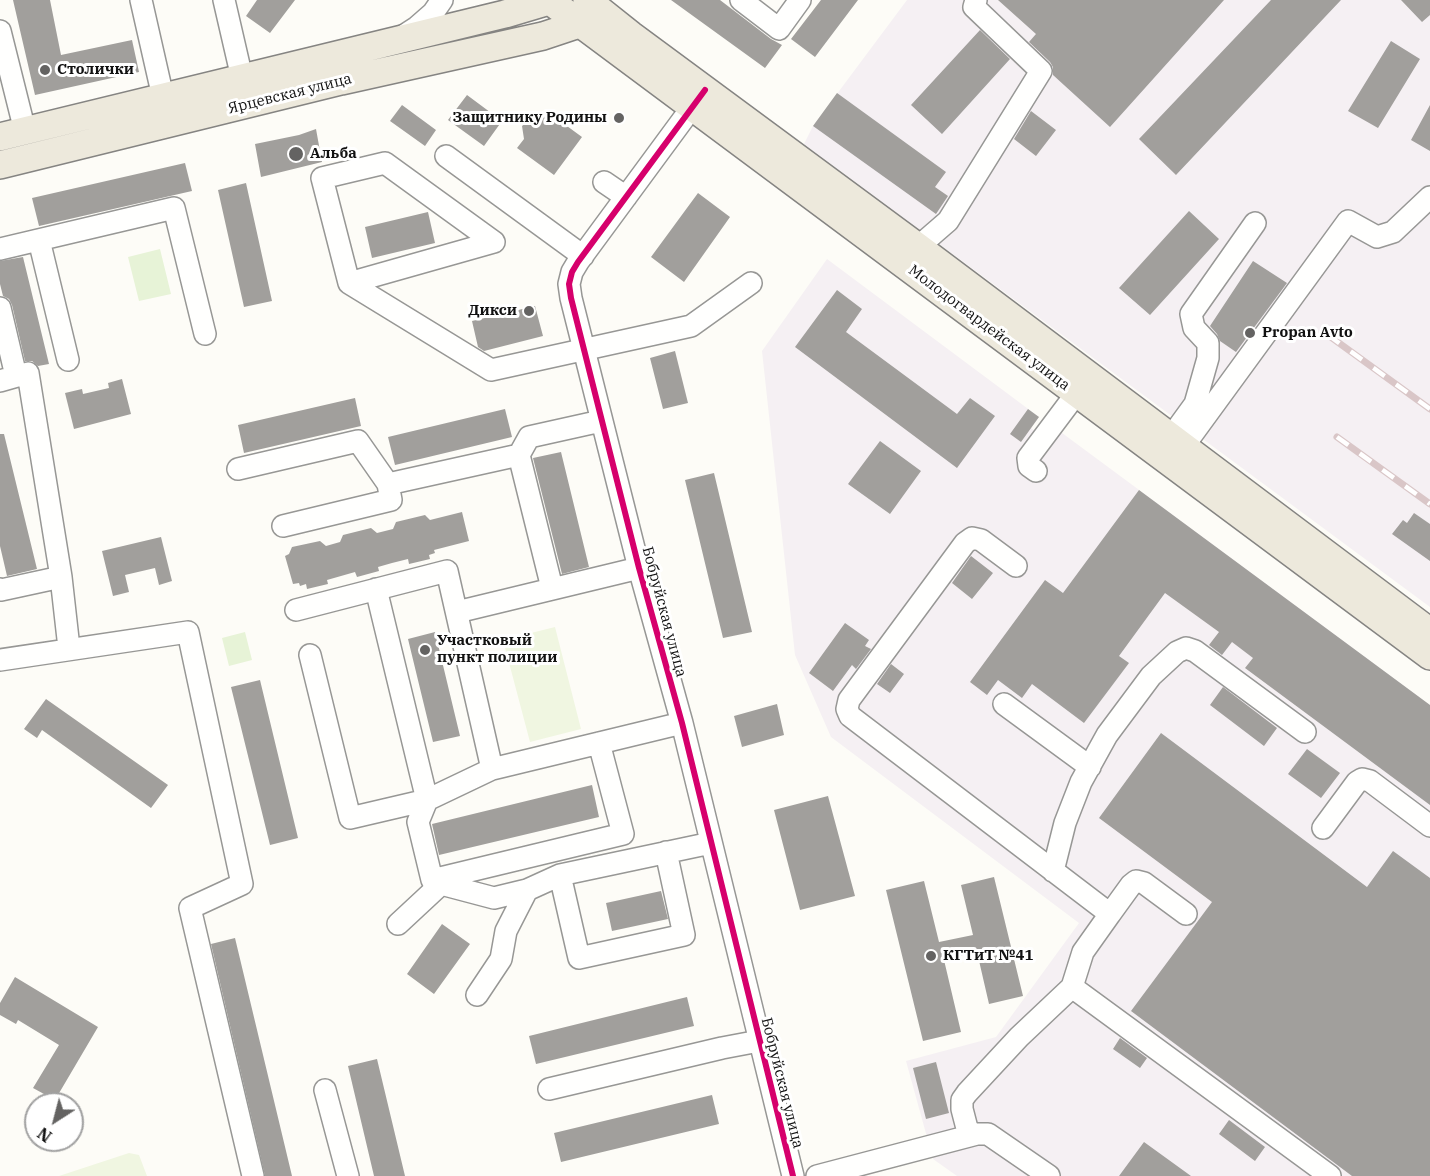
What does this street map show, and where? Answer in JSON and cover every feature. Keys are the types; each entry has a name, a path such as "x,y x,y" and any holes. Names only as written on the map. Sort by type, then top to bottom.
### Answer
{"main road":[{"name":"Ярцевская улица","path":"13,134 505,14 550,0"},
{"name":"Молодогвардейская улица","path":"550,0 595,9 698,99 1083,385 1430,656"},
{"name":"Ярцевская улица","path":"0,165 341,81 535,38 595,9"},
{"name":"Молодогвардейская улица","path":"698,99 918,247 1083,385 1177,442 1430,632"}],"street":[{"path":"141,0 163,97"},
{"path":"398,39 434,13 442,0"},
{"path":"741,0 779,29 800,0"},
{"path":"918,247 948,221 1041,71 974,7 976,0"},
{"path":"227,2 242,78"},
{"path":"0,34 13,134"},
{"name":"Бобруйская улица","path":"698,99 583,256 572,272 569,284 601,421 682,723 793,1176"},
{"path":"446,156 583,256"},
{"path":"349,283 495,242 385,163 322,178 349,283 491,370 691,326 751,283"},
{"path":"604,182 626,197"},
{"path":"1177,442 1348,221 1377,237 1393,232 1430,197"},
{"path":"0,249 174,208 204,334"},
{"path":"1177,442 1195,404 1209,358 1208,343 1194,328 1191,314 1255,224"},
{"path":"39,240 68,360"},
{"path":"0,308 8,379 28,373 61,577 69,648"},
{"path":"1036,471 1029,466 1028,458 1083,385"},
{"path":"552,588 519,455 529,437 601,421"},
{"path":"238,469 358,441 388,484 391,500 283,526"},
{"path":"388,484 519,455"},
{"path":"1016,566 981,540 972,538 965,543 849,700 847,709 850,716 1110,914"},
{"path":"457,612 639,568"},
{"path":"296,609 447,572 492,768"},
{"path":"0,589 61,577"},
{"path":"376,589 427,800 418,822 432,880 623,834 599,743"},
{"path":"0,660 188,632 242,884 190,908 253,1176"},
{"path":"1053,871 1065,823 1107,735 1151,676 1178,652 1186,648 1195,651 1305,732"},
{"path":"309,655 350,818 427,800 492,768 682,723"},
{"path":"1004,704 1090,767"},
{"path":"1323,828 1357,782 1362,779 1370,781 1430,826"},
{"path":"398,924 441,884 494,898 527,890 560,875 711,843"},
{"path":"560,875 579,958 684,935 666,852"},
{"path":"969,1136 962,1109 962,1100 966,1093 1019,1037 1072,987 1083,952 1131,885 1136,881 1144,883 1186,914"},
{"path":"477,995 501,959 506,931 527,890"},
{"path":"1072,987 1330,1176"},
{"path":"549,1089 759,1041"},
{"path":"325,1090 348,1176"},
{"path":"817,1176 969,1136 988,1134 1049,1176"}],"shaded area":[{"path":"907,0 1430,0 1430,607 804,144 813,126"},
{"path":"827,259 1039,417 1031,428 1049,442 1058,430 1430,705 1430,1176 957,1176 933,1159 906,1061 996,1037 1079,923 831,737 795,655 762,351"}],"green space":[{"path":"160,249 171,294 139,301 128,257"},
{"path":"555,627 581,729 530,742 503,640"},
{"path":"245,632 252,660 229,666 222,638"},
{"path":"129,1153 139,1155 147,1176 59,1176"}],"building":[{"path":"13,0 50,0 61,55 132,40 139,72 35,95"},
{"path":"257,0 295,0 270,33 246,16"},
{"path":"671,0 720,0 782,45 765,68"},
{"path":"821,0 858,0 815,57 791,39"},
{"path":"998,0 1224,0 1110,127 1053,75 1050,62 1029,42 1036,34"},
{"path":"1271,0 1341,0 1176,175 1139,139"},
{"path":"1401,0 1430,0 1430,15 1422,22"},
{"path":"980,30 1010,59 942,134 911,105"},
{"path":"1391,41 1420,59 1378,128 1348,111"},
{"path":"837,93 946,172 935,187 948,196 936,214 813,126"},
{"path":"467,95 502,121 484,146 448,120"},
{"path":"402,105 436,130 425,146 390,121"},
{"path":"1430,105 1430,151 1411,140"},
{"path":"545,110 582,137 554,175 517,148 524,139 522,126 528,121 537,120"},
{"path":"1031,111 1056,130 1036,156 1014,139"},
{"path":"316,129 322,162 261,177 255,144"},
{"path":"185,163 192,191 39,226 32,198"},
{"path":"246,183 272,301 244,307 218,190"},
{"path":"698,193 730,217 684,282 651,257"},
{"path":"1189,211 1219,239 1150,315 1119,288"},
{"path":"428,212 435,243 372,258 365,227"},
{"path":"23,257 49,364 38,366 32,361 25,361 12,305 9,299 3,296 0,284 0,261"},
{"path":"1253,261 1287,283 1236,352 1220,341 1210,326"},
{"path":"837,290 862,309 846,332 957,414 970,398 995,416 957,468 795,347"},
{"path":"535,306 543,336 484,351 478,347 472,321"},
{"path":"675,351 688,403 663,409 650,358"},
{"path":"122,379 131,414 74,429 65,393 82,389 83,394 109,388 108,383"},
{"path":"355,398 361,426 244,453 238,425"},
{"path":"505,409 512,437 395,465 388,437"},
{"path":"1028,409 1039,417 1021,442 1010,434"},
{"path":"0,434 4,434 37,569 7,576 0,546"},
{"path":"880,441 921,471 890,514 848,484"},
{"path":"561,452 589,567 562,574 533,458"},
{"path":"714,473 752,632 723,638 685,480"},
{"path":"1139,490 1430,705 1430,805 1245,668 1253,658 1232,642 1222,655 1209,645 1219,632 1165,593 1119,656 1129,663 1084,723 1032,684 1022,698 998,680 987,695 970,682 1045,580 1063,593"},
{"path":"462,512 469,541 434,550 435,553 429,555 430,559 409,564 408,559 378,567 379,571 357,577 355,572 327,580 328,584 307,589 306,584 300,586 299,583 293,584 285,556 289,554 292,547 320,541 326,546 340,542 343,535 371,528 377,533 393,529 396,522 425,515 430,520"},
{"path":"1414,513 1430,524 1430,561 1392,534 1403,520 1407,523"},
{"path":"161,537 172,581 159,585 155,568 125,575 129,592 113,596 102,551"},
{"path":"971,556 993,573 972,599 952,583"},
{"path":"845,623 869,640 865,646 871,649 856,669 852,665 833,691 809,673"},
{"path":"435,632 460,736 433,742 408,639"},
{"path":"891,664 904,674 890,693 877,684"},
{"path":"260,680 298,838 270,845 231,687"},
{"path":"1223,687 1277,728 1264,746 1210,705"},
{"path":"46,699 168,785 151,808 42,730 37,738 24,729"},
{"path":"777,704 784,735 742,747 734,716"},
{"path":"1161,733 1367,887 1393,851 1430,878 1430,1176 1352,1176 1131,1011 1212,902 1099,818"},
{"path":"1307,749 1340,773 1321,798 1288,774"},
{"path":"592,785 599,817 439,855 432,824"},
{"path":"828,796 855,896 800,910 774,810"},
{"name":"КГТиТ №41","path":"994,877 1023,996 989,1004 977,952 944,960 961,1032 923,1041 886,890 924,881 939,942 973,935 961,885"},
{"path":"661,891 668,919 612,931 606,903"},
{"path":"442,924 470,944 434,994 407,974"},
{"path":"235,938 292,1176 265,1176 211,944"},
{"path":"15,977 98,1027 60,1092 40,1092 33,1088 59,1045 18,1020 16,1024 0,1015 0,1003"},
{"path":"687,997 694,1026 536,1064 529,1036"},
{"path":"1120,1038 1147,1058 1140,1068 1113,1049"},
{"path":"377,1059 405,1176 374,1176 348,1066"},
{"path":"936,1062 949,1113 926,1119 913,1068"},
{"path":"712,1095 719,1124 561,1162 554,1133"},
{"path":"1229,1120 1265,1147 1255,1161 1219,1134"},
{"path":"1144,1142 1191,1176 1119,1176"}],"railway":[{"path":"1328,335 1430,409"},
{"path":"1337,437 1430,504"}],"cycle path":[{"path":"705,90 578,262 569,284 639,568 682,723 793,1176"}],"place":[{"name":"Столички","path":"45,70"},
{"name":"Защитнику Родины","path":"619,118"},
{"name":"Альба","path":"296,154"},
{"name":"Дикси","path":"529,311"},
{"name":"Propan Avto","path":"1250,333"},
{"name":"Участковый пункт полиции","path":"425,650"},
{"name":"КГТиТ №41","path":"931,956"}]}
